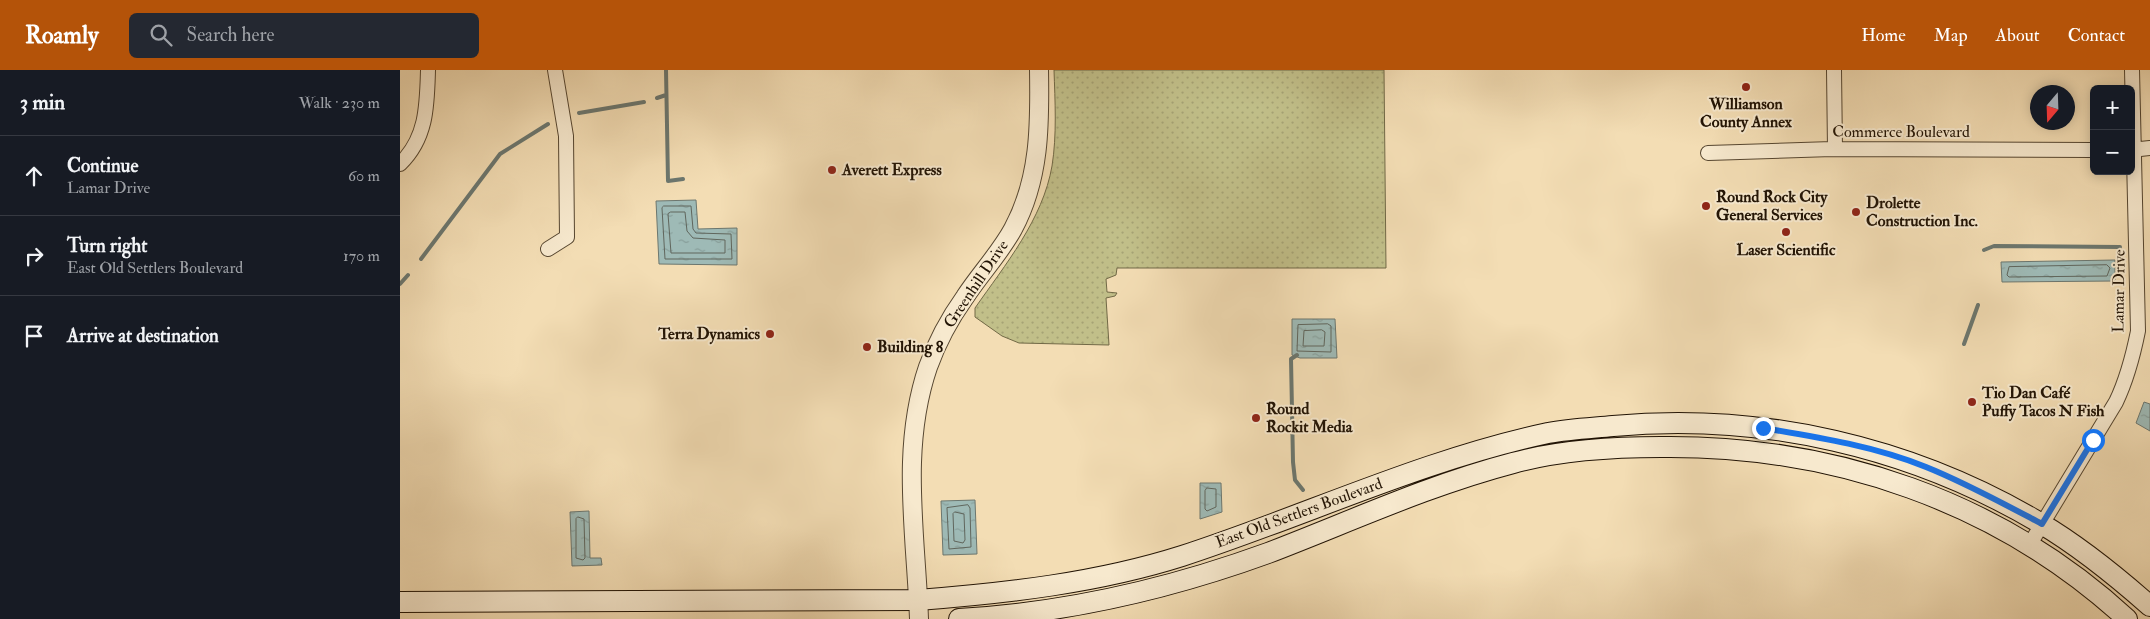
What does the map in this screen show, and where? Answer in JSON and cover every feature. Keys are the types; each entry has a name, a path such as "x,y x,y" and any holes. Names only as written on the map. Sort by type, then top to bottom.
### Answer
{"main road":[{"name":"East Old Settlers Boulevard","path":"400,602 918,610 1141,567 1252,533 1451,458 1553,432 1656,422 1763,428 1813,436 1900,458 1973,488 2042,524 2120,580 2150,606"},
{"name":"East Old Settlers Boulevard","path":"959,619 1062,609 1127,594 1264,554 1458,480 1516,462 1577,451 1626,447 1709,446 1789,455 1838,465 1897,482 1939,498 2030,544 2072,572 2127,619"}],"street":[{"path":"400,164 415,146 424,124 427,108 428,70"},
{"path":"548,249 567,237 566,136 555,70"},
{"name":"Greenhill Drive","path":"918,610 911,453 915,414 929,366 947,326 965,296 1013,229 1029,194 1037,154 1039,70"},
{"path":"1834,70 1835,149"},
{"name":"Lamar Drive","path":"2132,70 2132,130"},
{"path":"2135,150 2150,148"},
{"name":"Commerce Boulevard","path":"1708,153 1835,149 2090,150"},
{"path":"2135,150 2150,153"},
{"name":"Lamar Drive","path":"2030,544 2116,402 2126,379 2134,352 2138,322 2137,202 2134,175"}],"shaded area":[{"path":"1054,70 1384,70 1386,268 1117,268 1116,275 1106,279 1107,292 1117,293 1115,296 1106,298 1109,345 1019,343 1002,336 975,317 975,308 1032,223 1047,186 1055,142"}],"water":[{"path":"696,200 698,229 737,228 737,265 659,264 656,201"},
{"path":"2115,260 2115,281 2002,282 2001,262"},
{"path":"1292,319 1335,319 1337,358 1300,358 1292,355"},
{"path":"2144,402 2150,404 2150,431 2136,423"},
{"path":"1200,483 1221,483 1222,512 1200,519"},
{"path":"975,500 977,554 943,555 941,501"},
{"path":"589,511 590,558 601,558 602,565 572,566 570,512"}],"waterway":[{"path":"666,70 668,181 683,179"},
{"path":"657,98 666,95"},
{"path":"579,113 644,102"},
{"path":"421,259 500,154 548,124"},
{"path":"1984,250 1994,246 2120,247"},
{"path":"400,284 408,275"},
{"path":"1964,344 1978,305"},
{"path":"1297,355 1291,359 1293,462 1295,480 1303,490"}],"place":[{"name":"Williamson County Annex","path":"1746,87"},
{"name":"Averett Express","path":"832,170"},
{"name":"Round Rock City General Services","path":"1706,206"},
{"name":"Drolette Construction Inc.","path":"1856,212"},
{"name":"Laser Scientific","path":"1786,232"},
{"name":"Terra Dynamics","path":"770,334"},
{"name":"Building 8","path":"867,347"},
{"name":"Tio Dan Café Puffy Tacos N Fish","path":"1972,402"},
{"name":"Round Rockit Media","path":"1256,418"}],"route":[{"path":"1763,428 1813,436 1900,458 1926,467 1973,488 2042,524 2093,440"}]}
